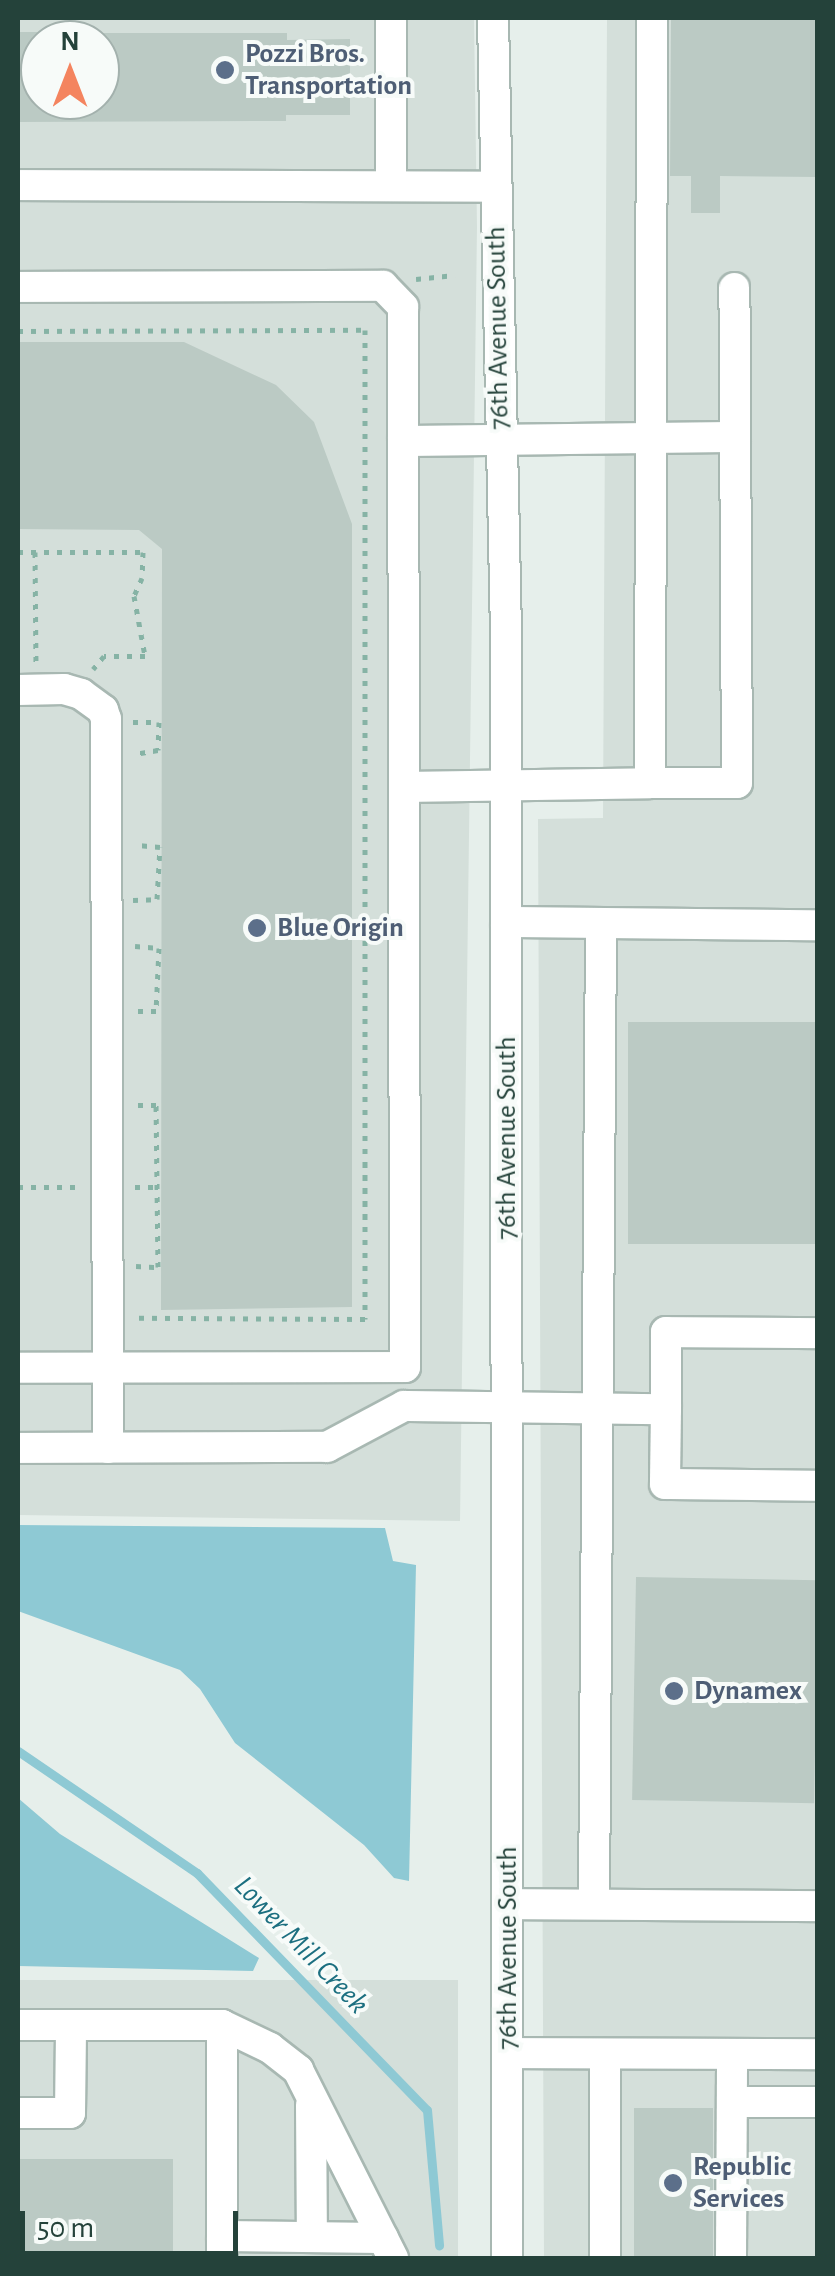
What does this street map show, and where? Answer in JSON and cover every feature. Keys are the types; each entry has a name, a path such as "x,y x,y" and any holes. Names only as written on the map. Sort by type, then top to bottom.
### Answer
{"street":[{"path":"390,186 391,18"},
{"name":"76th Avenue South","path":"492,18 506,787 507,2258"},
{"path":"650,783 652,18"},
{"path":"18,185 495,187"},
{"path":"18,287 383,286 403,307 405,1367 18,1368"},
{"path":"404,787 737,783 734,288"},
{"path":"403,441 735,436"},
{"path":"27,678 81,694 103,710 106,719 108,1448"},
{"path":"506,922 818,925"},
{"path":"594,1904 602,923"},
{"path":"818,1333 666,1332 665,1484 818,1486"},
{"path":"18,1448 326,1447 404,1406 666,1410"},
{"path":"508,1904 818,1906"},
{"path":"18,2025 222,2025 270,2048 298,2070 388,2248"},
{"path":"18,2113 70,2113 71,2025"},
{"path":"222,2025 222,2247 312,2237 388,2248"},
{"path":"508,2053 818,2054"},
{"path":"605,2054 605,2258"},
{"path":"731,2258 732,2054"},
{"path":"311,2097 312,2237"},
{"path":"732,2102 818,2102"}],"path":[{"path":"18,331 365,330 365,1318 136,1318 135,1301"},
{"path":"18,552 143,552 142,578 134,596 145,656 104,656 93,668 95,680"},
{"path":"27,678 35,552"},
{"path":"130,713 134,722 159,722 158,750 136,752 136,771"},
{"path":"134,915 134,899 157,899 160,847 135,847 135,828"},
{"path":"132,1011 156,1011 159,948 135,948 134,931"},
{"path":"134,1104 156,1104 158,1267 134,1266 135,1284"}],"shaded area":[{"path":"18,18 474,18 477,227 460,1521 18,1515"},
{"path":"607,18 817,18 817,2258 544,2258 538,819 603,818"},
{"path":"18,1980 458,1980 458,2258 18,2258"}],"water":[{"path":"18,1525 385,1528 393,1561 416,1565 409,1881 394,1878 364,1845 235,1743 200,1689 180,1670 18,1611"},
{"path":"18,1798 60,1834 259,1958 253,1971 18,1966"}],"building":[{"path":"671,18 818,18 818,177 720,176 720,213 691,213 691,176 670,176"},
{"name":"Pozzi Bros. Transportation","path":"18,32 20,120 120,120 120,33 287,33 287,40 350,39 350,115 286,115 286,121 18,122"},
{"name":"Blue Origin","path":"18,342 184,342 276,385 314,422 352,524 352,1307 161,1310 162,549 139,530 18,529"},
{"path":"628,1022 818,1022 818,1244 628,1244"},
{"path":"636,1577 818,1580 814,1803 632,1800"},
{"name":"Republic Services","path":"634,2108 713,2108 713,2258 634,2258"},
{"path":"18,2159 173,2159 173,2258 18,2258"}],"waterway":[{"name":"Lower Mill Creek","path":"18,1751 197,1873 427,2110 439,2245"}],"place":[{"name":"Pozzi Bros. Transportation","path":"225,70"},
{"name":"Blue Origin","path":"257,928"},
{"name":"Dynamex","path":"674,1691"},
{"name":"Republic Services","path":"673,2183"}]}
